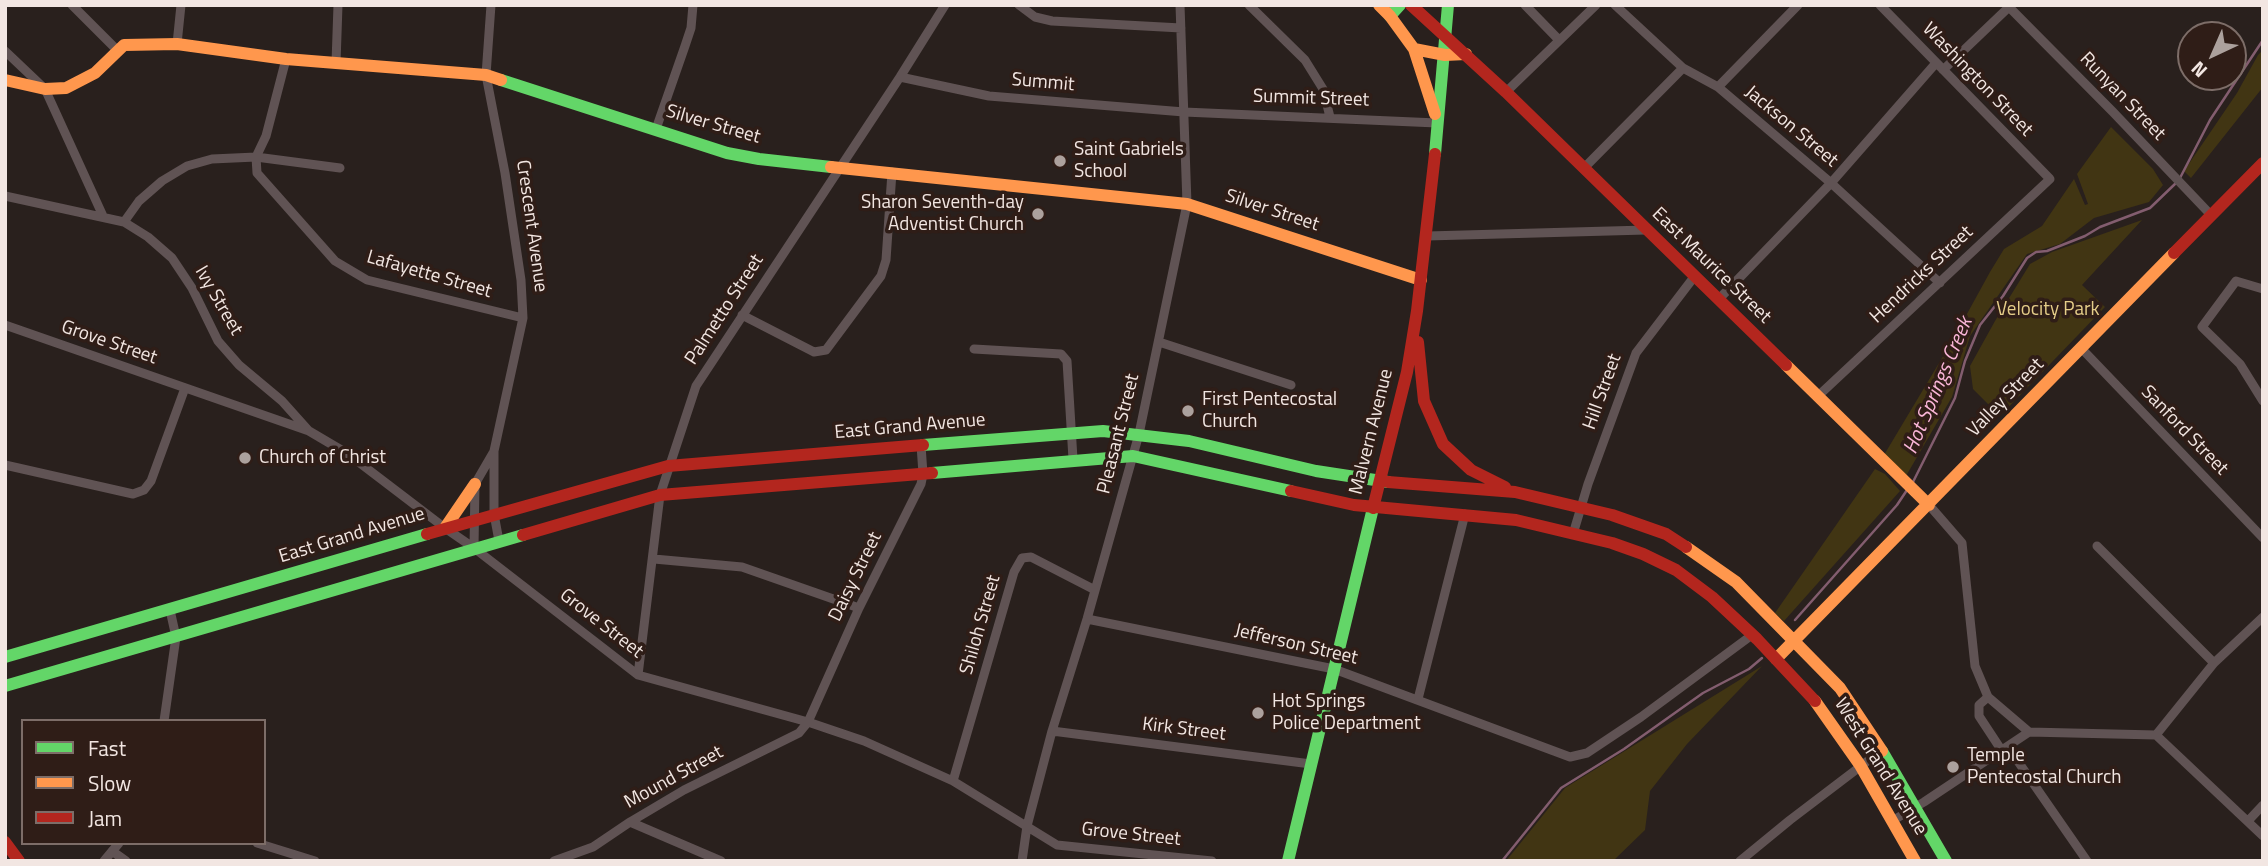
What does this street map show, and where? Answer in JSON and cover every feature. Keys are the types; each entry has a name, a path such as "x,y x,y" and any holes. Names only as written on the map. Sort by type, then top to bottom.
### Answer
{"main road":[{"path":"1379,5 1413,49 1437,123"},
{"path":"1390,16 1400,5"},
{"path":"1411,5 1446,37"},
{"name":"Malvern Avenue","path":"1287,861 1407,372 1427,236 1448,5"},
{"name":"East Maurice Street","path":"1446,37 1507,92 1929,505"},
{"name":"Silver Street","path":"117,50 124,45 177,44 286,59 486,75 727,153 1187,204 1421,280"},
{"path":"1413,49 1445,55 1466,54"},
{"path":"5,80 46,89 66,88 94,73 117,50"},
{"name":"Valley Street","path":"1776,659 2263,163"},
{"path":"1417,311 1419,374 1424,401 1433,426 1444,444 1471,470 1516,492"},
{"name":"East Grand Avenue","path":"5,657 445,528 668,466 1103,432 1189,441 1317,471 1380,481 1516,492 1612,515 1666,534 1700,555 1736,582 1795,640"},
{"path":"5,686 660,495 1133,456 1373,508 1516,520 1612,542 1676,570 1712,597 1752,635"},
{"path":"445,528 475,484"},
{"name":"West Grand Avenue","path":"1752,635 1824,710 1860,765 1914,861"},
{"name":"West Grand Avenue","path":"1795,640 1840,688 1882,750 1946,861"},
{"path":"5,842 19,861"}],"street":[{"path":"72,5 117,50"},
{"path":"177,44 181,5"},
{"path":"336,63 338,5"},
{"name":"Crescent Avenue","path":"491,5 486,75 505,173 521,280 523,318 494,452 494,514 499,541"},
{"path":"656,130 685,46 693,5"},
{"name":"Palmetto Street","path":"638,674 660,495 696,386 945,5"},
{"path":"1019,5 1035,17 1052,21 1181,28"},
{"name":"Pleasant Street","path":"1022,861 1027,826 1052,731 1087,619 1139,434 1187,204 1181,5"},
{"path":"1249,5 1305,60 1323,89 1330,117"},
{"path":"1525,5 1559,40"},
{"path":"1507,92 1596,5"},
{"name":"Jackson Street","path":"1615,5 1683,68 1718,87 1831,183 1940,283"},
{"path":"1718,87 1798,5"},
{"name":"Washington Street","path":"1880,5 2050,179"},
{"path":"1718,300 1940,66 2008,6"},
{"name":"Runyan Street","path":"2008,6 2210,214"},
{"path":"5,51 46,89 103,216"},
{"path":"256,157 265,136 286,59"},
{"path":"1584,168 1683,68"},
{"name":"Summit","path":"900,77 989,96 1184,112"},
{"name":"Summit Street","path":"1184,112 1437,123"},
{"path":"124,222 139,201 162,181 187,166 212,159 256,157 340,168"},
{"name":"Lafayette Street","path":"256,157 257,173 335,261 367,280 523,318"},
{"path":"742,315 814,352 826,350 881,276 886,260 891,172"},
{"name":"Hendricks Street","path":"1818,397 2050,179"},
{"name":"Ivy Street","path":"5,196 124,222 148,237 172,258 192,288 218,341 239,365 282,401 309,431"},
{"path":"1427,236 1646,230"},
{"name":"Hill Street","path":"1573,534 1636,353 1695,277"},
{"path":"2263,289 2236,281 2202,327 2240,364 2263,401"},
{"name":"Grove Street","path":"5,325 309,431 348,454 638,674 808,722 864,741 953,781 1058,845 1212,861"},
{"path":"1158,342 1291,385"},
{"name":"Sanford Street","path":"2081,348 2263,538"},
{"path":"974,349 1061,354 1067,361 1073,459"},
{"path":"5,465 133,494 144,490 151,481 185,388"},
{"name":"Daisy Street","path":"808,722 859,608 921,484 921,445"},
{"name":"Crescent Avenue","path":"474,548 475,484 494,452"},
{"path":"1929,505 1962,543 1975,666 1988,697 2029,732"},
{"path":"1418,699 1465,514"},
{"path":"2097,546 2214,663"},
{"name":"Shiloh Street","path":"953,781 1014,572 1022,558 1031,558 1095,590"},
{"path":"654,559 742,567 859,608"},
{"path":"164,719 176,637 170,610"},
{"path":"2156,735 2214,663 2263,617"},
{"name":"Jefferson Street","path":"1087,619 1334,669 1570,757 1587,753 1641,717 1752,635"},
{"path":"1988,697 1979,705 1979,716 2087,861"},
{"name":"Mound Street","path":"554,861 593,847 684,790 788,740 799,733 808,722"},
{"name":"Kirk Street","path":"1052,731 1311,764"},
{"path":"1892,821 1916,808 2029,732 2156,735 2263,836"},
{"path":"1740,861 1882,750"},
{"path":"2248,821 2263,805"},
{"path":"630,822 721,861"},
{"path":"263,845 315,861"},
{"path":"104,861 115,847 126,861"}],"green space":[{"path":"2263,50 2263,87 2191,178 2184,171 2238,91 2247,91 2247,75"},
{"path":"2111,127 2153,169 2163,185 2149,202 2094,218 2060,244 2027,254 1970,336 1952,397 1906,476 1884,455 1990,272 2004,249 2042,226 2074,179 2085,205 2088,204 2077,174"},
{"name":"Velocity Park","path":"2142,220 2082,285 2105,307 2000,416 1973,389 1970,366 2030,264 2052,252"},
{"path":"1875,469 1885,474 1900,491 1784,621 1775,613"},
{"path":"1762,666 1687,744 1650,791 1645,830 1614,860 1506,861 1565,788"}],"waterway":[{"name":"Hot Springs Creek","path":"2180,178 2210,120 2263,40"},
{"name":"Hot Springs Creek","path":"1913,482 1955,398 1965,361 1980,325 2003,296 2027,258 2036,252 2047,251 2150,208 2176,183"},
{"name":"Hot Springs Creek","path":"1795,620 1897,505 1907,490"},
{"name":"Hot Springs Creek","path":"1502,861 1561,788 1624,749 1703,693 1749,669 1762,658"}],"traffic: fast":[{"path":"1390,16 1400,5"},
{"path":"1435,154 1448,5"},
{"path":"501,80 727,153 831,167"},
{"path":"923,445 1103,431 1189,441 1316,471 1388,482"},
{"path":"932,473 1133,456 1291,491"},
{"path":"1288,861 1373,508"},
{"path":"5,657 427,534"},
{"path":"5,686 523,535"},
{"path":"1882,751 1946,861"}],"traffic: slow":[{"path":"1379,5 1414,49 1445,55 1466,54"},
{"path":"5,80 45,89 66,88 95,73 124,45 177,44 286,59 486,75 501,80"},
{"path":"1414,49 1435,114"},
{"path":"831,167 1187,204 1421,280"},
{"path":"1776,659 2174,253"},
{"path":"1786,365 1929,505"},
{"path":"445,528 475,484"},
{"path":"1686,547 1736,582 1840,688 1882,751"},
{"path":"1815,701 1860,765 1915,861"}],"traffic: jam":[{"path":"1411,5 1506,92 1786,365"},
{"path":"1373,508 1407,372 1417,311 1435,154"},
{"path":"2174,253 2263,163"},
{"path":"1418,342 1424,401 1443,444 1471,470 1505,487"},
{"path":"427,534 668,466 923,445"},
{"path":"523,535 660,495 932,473"},
{"path":"1388,482 1515,492 1612,515 1666,534 1686,547"},
{"path":"1291,491 1354,505 1516,520 1612,543 1643,554 1676,570 1712,597 1757,639 1815,701"},
{"path":"5,842 19,861"}],"place":[{"name":"Saint Gabriels School","path":"1060,161"},
{"name":"Sharon Seventh-day Adventist Church","path":"1038,214"},
{"name":"First Pentecostal Church","path":"1188,411"},
{"name":"Church of Christ","path":"245,458"},
{"name":"Hot Springs Police Department","path":"1258,713"},
{"name":"Temple Pentecostal Church","path":"1953,767"}]}
